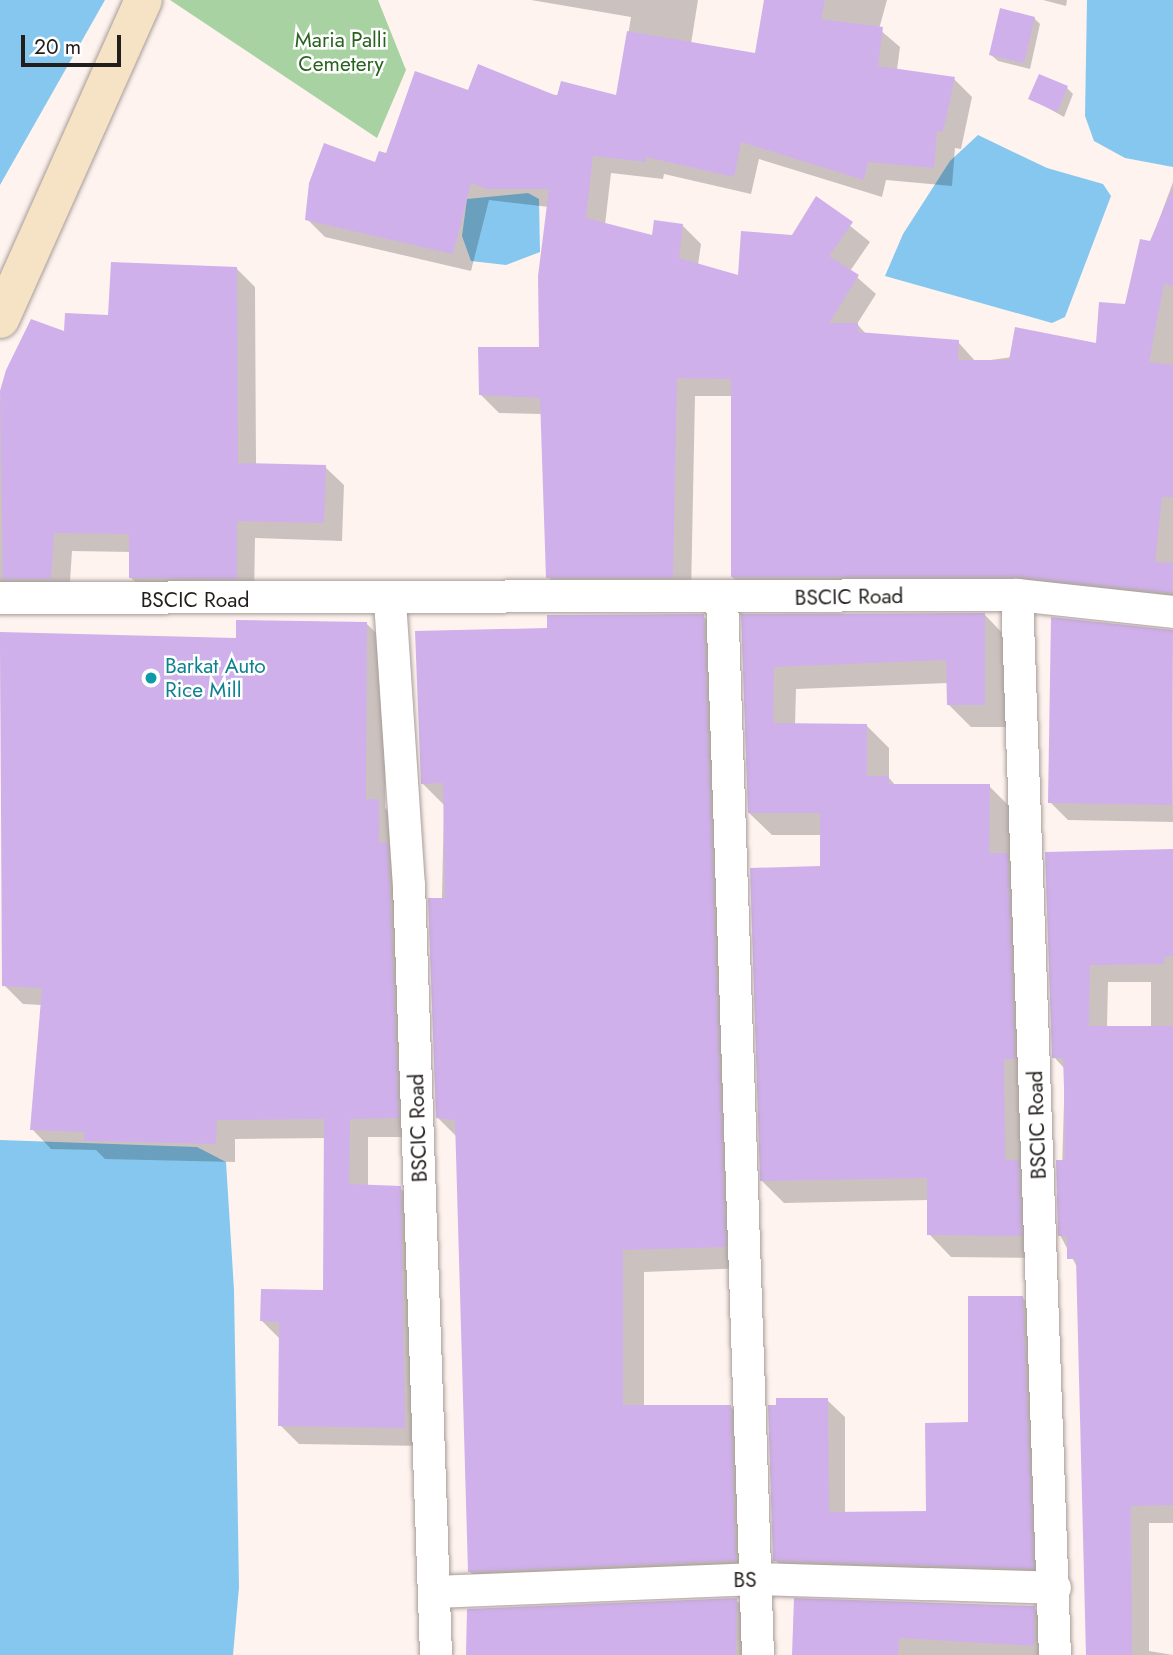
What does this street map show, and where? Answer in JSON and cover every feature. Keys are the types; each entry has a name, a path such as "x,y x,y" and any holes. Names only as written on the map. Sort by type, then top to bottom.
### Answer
{"main road":[{"path":"0,319 143,0"}],"street":[{"name":"BSCIC Road","path":"1017,595 1055,1588 1055,1655"},
{"name":"BSCIC Road","path":"0,598 390,601 1017,595 1173,612"},
{"path":"722,598 758,1655"},
{"name":"BSCIC Road","path":"390,601 409,885 436,1655"},
{"name":"BS","path":"435,1592 757,1579 1055,1588"}],"green space":[{"name":"Maria Palli Cemetery","path":"170,0 378,0 406,70 377,138"}],"water":[{"path":"0,0 105,0 0,185"},
{"path":"1087,0 1173,0 1173,167 1125,158 1094,141 1085,116"},
{"path":"978,135 1047,168 1103,184 1111,196 1065,317 1052,323 885,276 903,234 950,161"},
{"path":"528,193 539,199 540,252 506,265 471,261 462,236 467,199"},
{"path":"0,1140 197,1147 226,1162 234,1290 239,1587 233,1655 0,1655"}],"building":[{"path":"764,0 825,0 821,19 883,27 878,66 955,77 943,132 937,131 934,168 868,162 864,180 741,142 734,177 646,157 646,162 593,156 586,218 652,235 654,220 683,224 679,258 738,275 741,231 792,235 816,196 853,222 829,256 859,275 829,323 858,323 858,332 959,340 958,360 1009,360 1015,327 1096,343 1099,302 1125,304 1140,239 1150,241 1173,187 1173,286 1164,284 1149,362 1173,365 1173,497 1162,497 1155,562 1173,563 1172,593 1017,577 731,577 731,379 677,378 673,578 546,578 540,398 479,395 478,347 539,347 538,276 549,189 487,189 471,183 453,254 305,220 309,183 324,143 375,162 379,151 386,153 415,71 468,90 478,64 557,96 561,81 616,95 627,31 755,53"},
{"path":"1000,8 1035,17 1024,63 989,55"},
{"path":"1039,74 1068,86 1057,112 1028,99"},
{"path":"111,262 237,267 238,463 326,465 324,523 237,521 237,579 129,578 129,534 54,533 51,579 3,579 0,391 6,370 31,319 64,331 65,313 108,315"},
{"path":"985,613 985,705 947,705 946,660 774,667 773,723 867,724 867,776 889,776 889,784 990,784 989,853 1008,853 1015,1059 1004,1059 1005,1160 1019,1160 1022,1236 927,1235 927,1178 760,1181 750,868 820,866 820,813 748,813 741,614"},
{"path":"704,614 726,1247 623,1250 623,1405 731,1405 736,1561 468,1572 455,1120 436,1118 428,898 445,898 443,783 421,784 415,631 547,628 547,615"},
{"path":"1051,617 1173,630 1172,805 1048,803"},
{"path":"236,620 367,622 366,799 379,799 379,843 388,843 399,1118 350,1119 349,1184 401,1186 405,1428 278,1426 279,1322 260,1321 261,1289 323,1290 324,1119 217,1120 216,1144 84,1141 84,1132 30,1130 42,988 2,986 0,632 236,638"},
{"path":"1173,849 1173,956 1164,957 1164,964 1090,965 1089,1026 1173,1026 1173,1505 1131,1506 1132,1655 1086,1655 1076,1259 1067,1259 1067,1236 1058,1236 1056,1160 1065,1160 1064,1087 1063,1058 1052,1058 1045,852"},
{"path":"968,1296 1023,1296 1034,1569 773,1561 768,1405 776,1405 776,1398 828,1398 829,1512 926,1511 925,1423 968,1422"},
{"path":"737,1598 736,1655 466,1655 467,1609"},
{"path":"794,1598 1035,1606 1034,1646 899,1638 898,1655 792,1655"}],"place":[{"name":"Barkat Auto Rice Mill","path":"151,678"}]}
